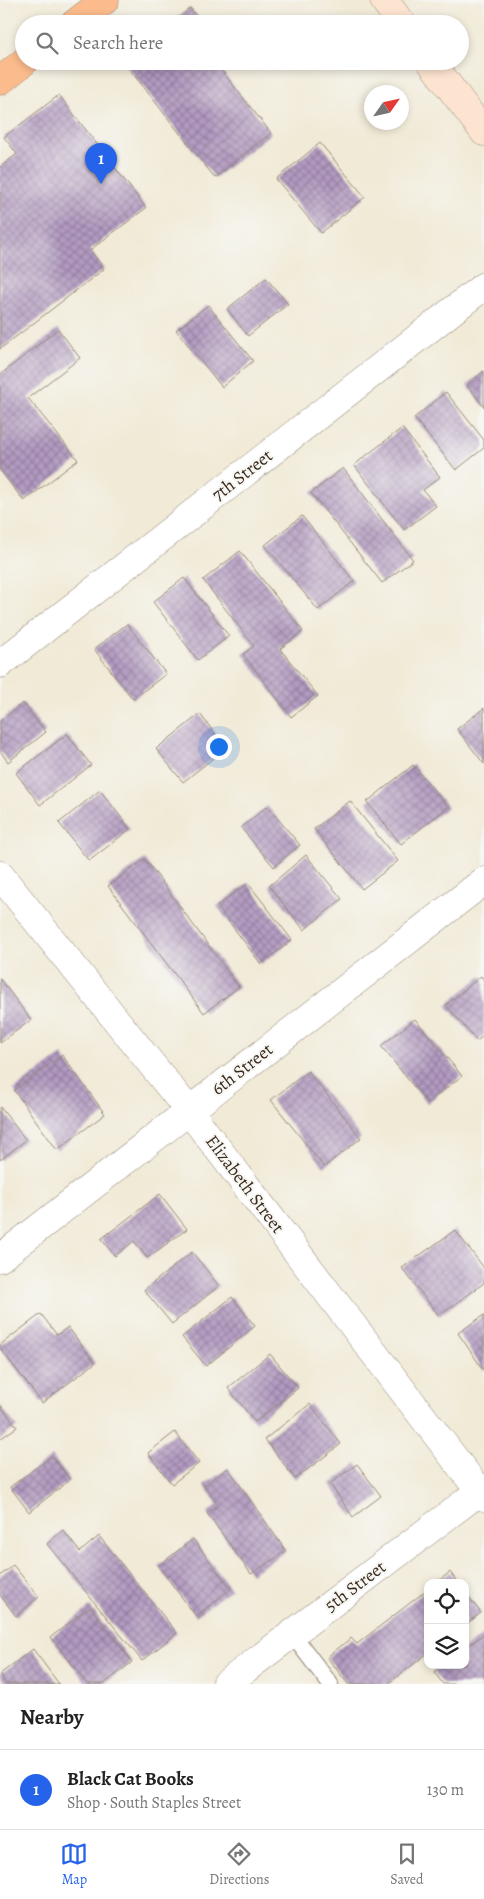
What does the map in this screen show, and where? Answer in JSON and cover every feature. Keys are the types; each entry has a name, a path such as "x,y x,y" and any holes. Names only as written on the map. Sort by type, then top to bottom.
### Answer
{"main road":[{"path":"86,15 105,0"},
{"path":"384,0 395,15"},
{"path":"0,81 15,69"},
{"path":"437,70 484,132"}],"street":[{"name":"7th Street","path":"0,664 484,286"},
{"name":"Elizabeth Street","path":"0,875 189,1111 483,1492"},
{"name":"6th Street","path":"0,1258 484,881"},
{"name":"5th Street","path":"226,1684 483,1492"}],"lane":[{"path":"292,1634 330,1684"}],"building":[{"path":"190,8 196,15 181,15"},
{"path":"130,70 221,70 271,133 215,178"},
{"path":"59,95 146,208 90,250 104,269 0,349 0,167 17,154 4,137"},
{"path":"320,143 365,197 321,233 276,179"},
{"path":"266,278 288,304 248,336 227,309"},
{"path":"208,305 253,361 222,387 176,330"},
{"path":"58,329 80,358 28,398 78,460 24,501 0,470 0,375"},
{"path":"484,371 484,407 467,385"},
{"path":"446,392 484,440 484,448 456,470 414,418"},
{"path":"402,428 440,477 423,490 436,506 404,530 354,465"},
{"path":"343,468 413,560 382,583 311,493"},
{"path":"302,516 354,581 318,610 265,545"},
{"path":"240,551 303,631 280,649 318,696 291,717 243,654 254,646 203,580"},
{"path":"184,578 229,636 198,660 153,602"},
{"path":"127,624 166,674 133,699 94,649"},
{"path":"23,703 46,732 8,762 0,751 0,721"},
{"path":"484,708 484,764 457,729"},
{"path":"200,714 226,748 183,782 156,749"},
{"path":"67,734 91,765 40,805 16,773"},
{"path":"413,765 448,807 401,844 367,802"},
{"path":"100,790 130,829 89,861 59,823"},
{"path":"350,801 398,861 362,889 314,829"},
{"path":"267,806 300,845 274,867 241,828"},
{"path":"306,855 342,899 304,930 269,886"},
{"path":"145,859 239,987 204,1013 108,886"},
{"path":"248,883 292,940 261,964 217,906"},
{"path":"481,976 484,980 484,1035 477,1041 446,1005"},
{"path":"0,979 31,1020 0,1043"},
{"path":"415,1019 462,1076 427,1103 381,1046"},
{"path":"62,1055 105,1114 57,1150 14,1090"},
{"path":"308,1071 361,1138 324,1167 271,1100"},
{"path":"0,1107 26,1140 0,1160"},
{"path":"160,1194 187,1229 147,1258 134,1241 115,1256 101,1239"},
{"path":"455,1230 484,1268 484,1283 439,1316 402,1268"},
{"path":"192,1252 219,1286 172,1324 144,1290"},
{"path":"232,1297 255,1326 206,1366 182,1337"},
{"path":"41,1314 57,1335 68,1327 95,1363 42,1403 0,1348 0,1345"},
{"path":"484,1315 484,1371 458,1333"},
{"path":"270,1354 298,1388 255,1422 228,1388"},
{"path":"310,1404 341,1444 295,1479 265,1439"},
{"path":"0,1405 17,1427 0,1439"},
{"path":"175,1432 199,1463 172,1484 148,1453"},
{"path":"52,1456 70,1480 29,1512 10,1487"},
{"path":"357,1464 381,1496 353,1517 330,1484"},
{"path":"228,1468 286,1551 251,1574 207,1513 218,1505 204,1485"},
{"path":"63,1530 80,1552 99,1536 177,1633 142,1661 47,1544"},
{"path":"193,1539 231,1589 196,1616 158,1566"},
{"path":"13,1565 39,1597 16,1616 0,1595 0,1576"},
{"path":"450,1572 455,1579 441,1579"},
{"path":"424,1592 424,1656 388,1684 348,1684 327,1657 351,1638 357,1644"},
{"path":"469,1597 481,1613 469,1622"},
{"path":"90,1607 132,1662 104,1684 87,1684 51,1637"},
{"path":"484,1634 484,1684 443,1684 434,1672 438,1669 469,1669 469,1645"},
{"path":"33,1649 59,1684 5,1684 0,1674"}],"place":[{"name":"Black Cat Books","path":"101,184"}]}
